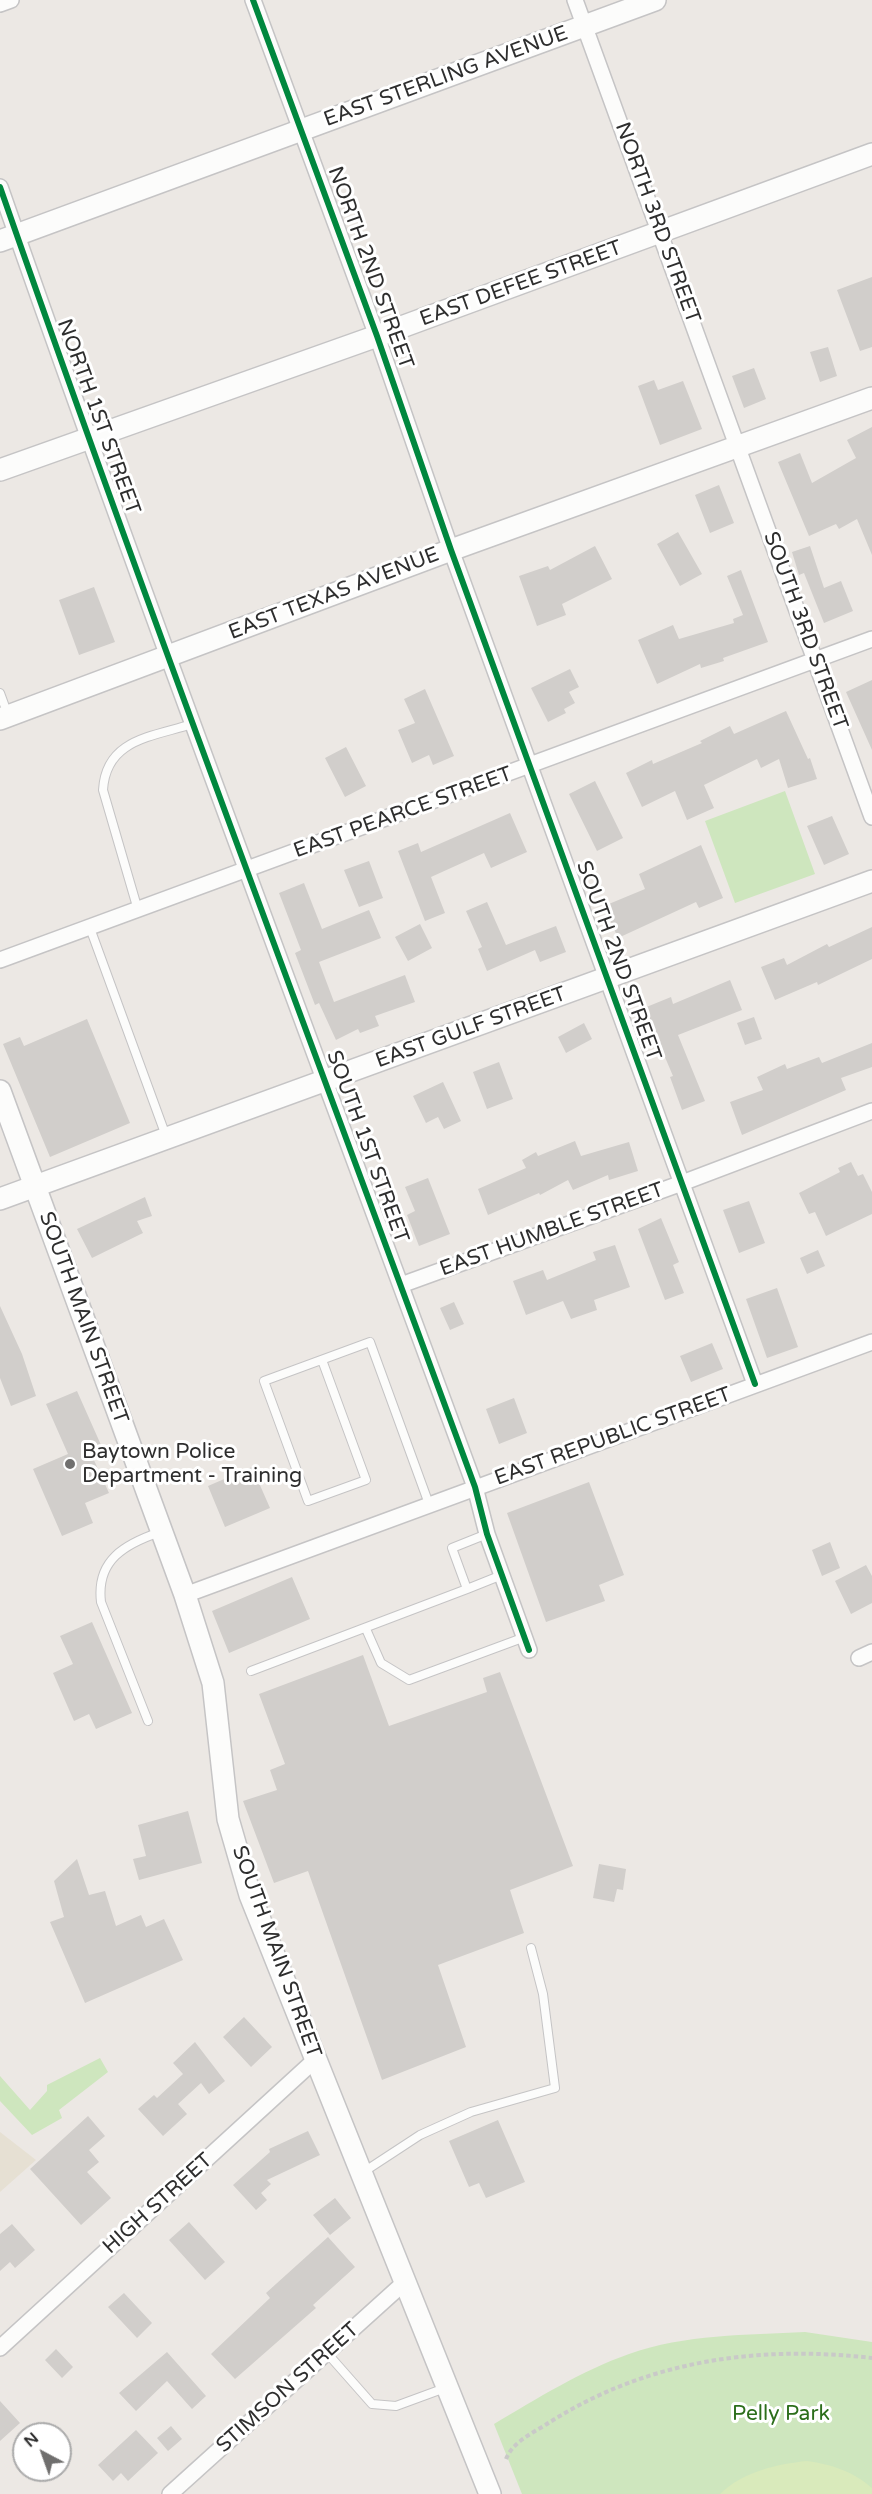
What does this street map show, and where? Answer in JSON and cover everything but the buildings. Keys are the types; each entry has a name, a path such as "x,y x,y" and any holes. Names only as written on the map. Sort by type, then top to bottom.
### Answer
{"main road":[{"name":"EAST STERLING AVENUE","path":"8,238 656,0"},
{"name":"EAST DEFEE STREET","path":"0,470 377,336 872,154"},
{"name":"EAST TEXAS AVENUE","path":"4,718 451,550 872,398"},
{"name":"EAST GULF STREET","path":"0,1198 872,881"},
{"name":"SOUTH MAIN STREET","path":"0,1091 162,1531 213,1683 228,1819 250,1895 490,2494"}],"street":[{"path":"0,4 11,0"},
{"name":"NORTH 2ND STREET","path":"253,0 377,336 451,550"},
{"name":"NORTH 3RD STREET","path":"575,0 737,445"},
{"name":"NORTH 1ST STREET","path":"0,187 8,238 88,439 168,657"},
{"name":"SOUTH 3RD STREET","path":"737,445 872,817"},
{"name":"SOUTH 2ND STREET","path":"451,550 755,1384"},
{"name":"EAST PEARCE STREET","path":"0,960 530,767 872,639"},
{"name":"SOUTH 1ST STREET","path":"168,657 475,1488 487,1534 527,1644"},
{"name":"EAST HUMBLE STREET","path":"400,1285 682,1183 872,1111"},
{"name":"EAST REPUBLIC STREET","path":"185,1595 872,1342"},
{"name":"HIGH STREET","path":"0,2348 316,2059"},
{"name":"STIMSON STREET","path":"170,2494 406,2281"}],"lane":[{"path":"0,693 4,718"},
{"path":"138,910 103,790 104,776 108,763 117,752 130,744 192,724"},
{"path":"90,928 166,1137"},
{"path":"322,1360 366,1480 308,1501 264,1381 370,1342 429,1504"},
{"path":"148,1721 101,1602 99,1588 100,1576 112,1559 133,1541 162,1531"},
{"path":"467,1589 452,1548 487,1534"},
{"path":"251,1671 366,1629 502,1575"},
{"path":"366,1629 381,1663 409,1680 527,1644"},
{"path":"361,2174 420,2135 471,2112 555,2088 543,1994 531,1948"},
{"path":"327,2353 372,2404 396,2406 447,2387"}],"path":[{"path":"506,2459 508,2452 519,2442 569,2410 659,2372 703,2361 765,2353 872,2358"}],"shaded area":[{"path":"0,2132 36,2160 0,2192"}],"green space":[{"path":"785,791 815,874 735,903 705,821"},
{"path":"100,2058 108,2072 59,2110 62,2118 32,2135 0,2101 0,2076 30,2110 47,2091 47,2085"},
{"name":"Pelly Park","path":"805,2332 872,2342 872,2494 522,2494 494,2424 543,2395 594,2368 650,2347 694,2339"},
{"path":"807,2461 850,2473 872,2488 872,2494 720,2494 739,2480 760,2470"}],"cycle path":[{"path":"253,0 377,336 451,550 755,1384"},
{"path":"0,187 175,676 475,1487 487,1534 529,1650"}],"place":[{"name":"Baytown Police Department - Training","path":"70,1464"}]}
